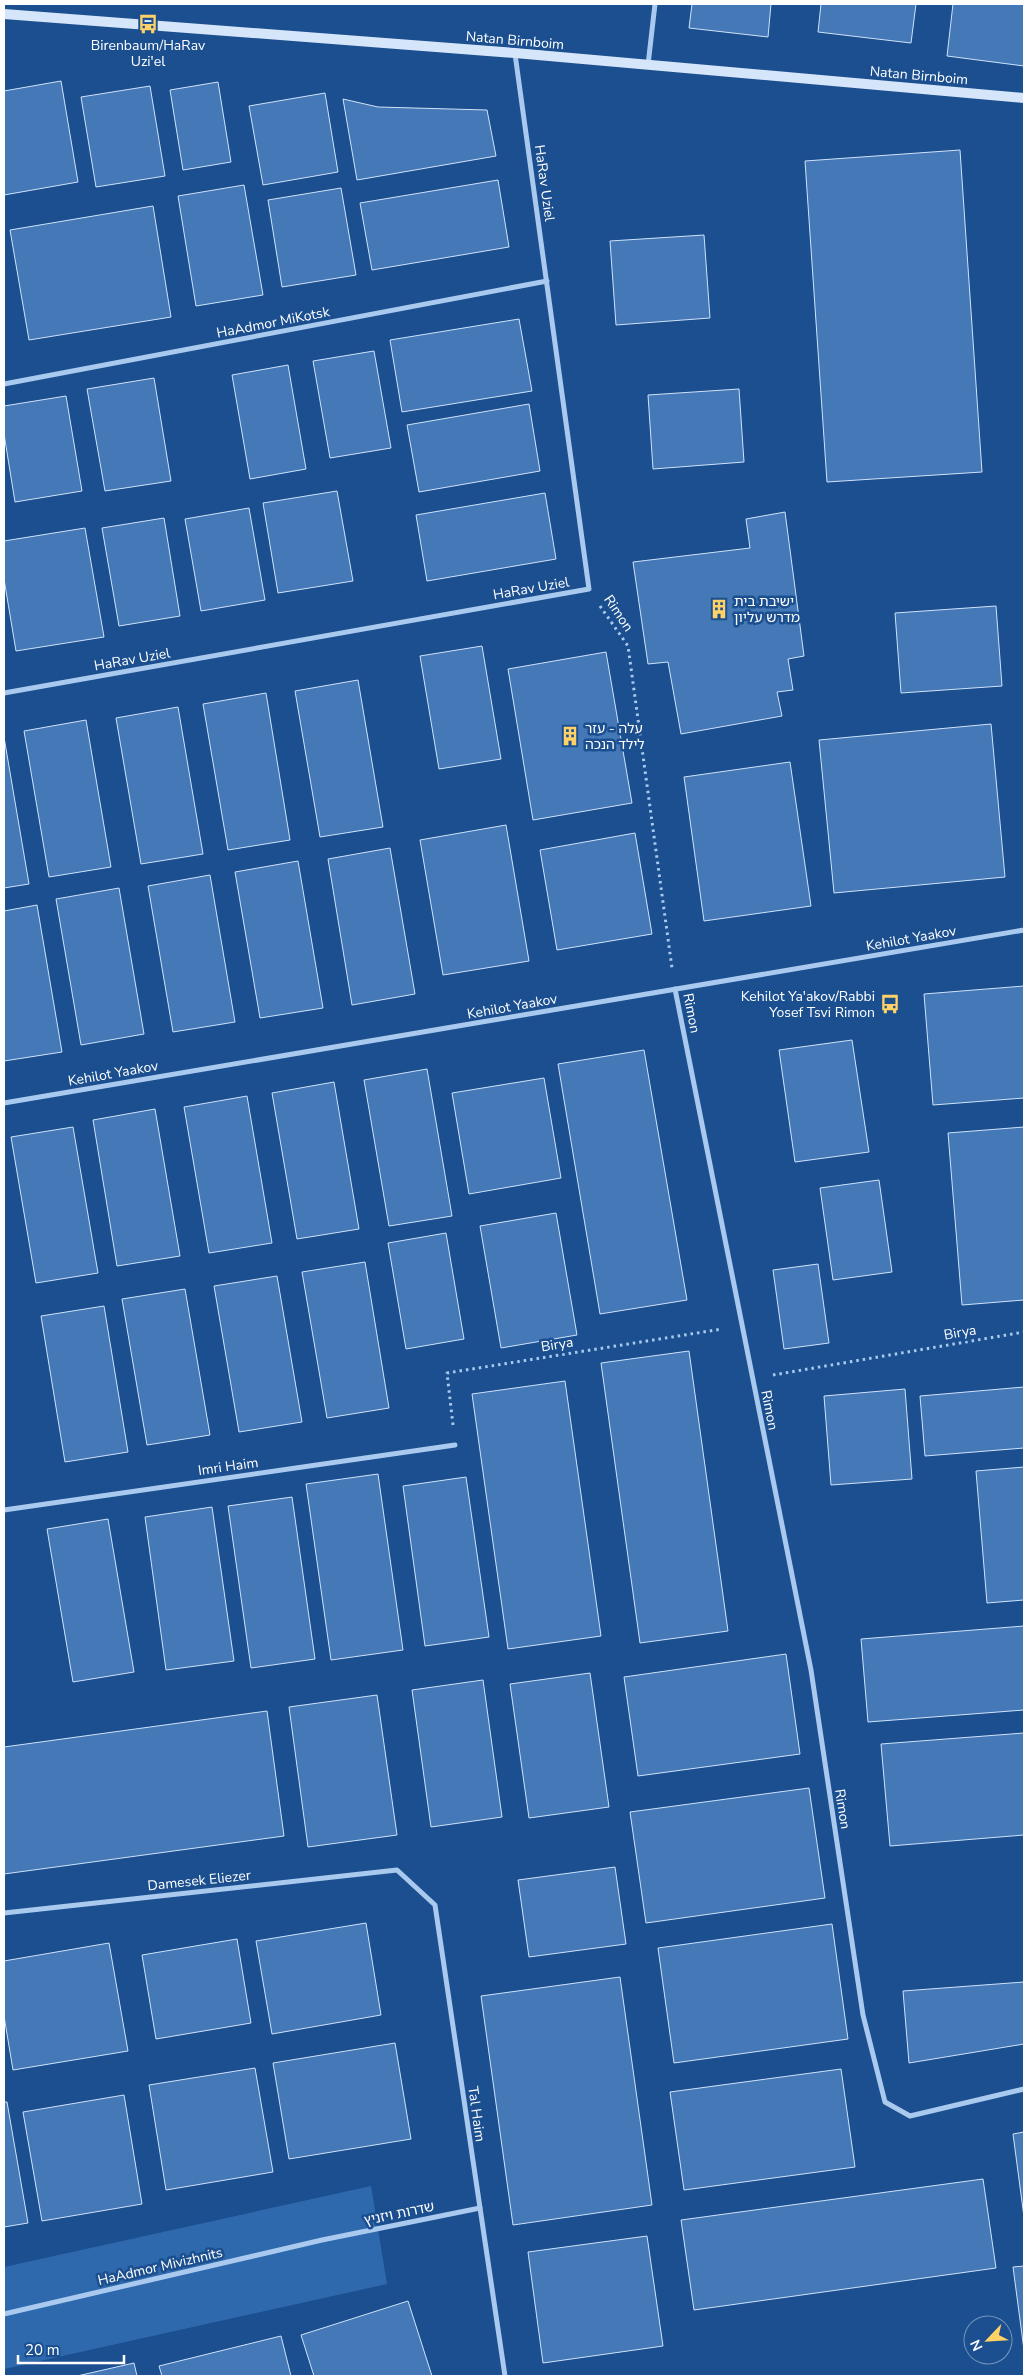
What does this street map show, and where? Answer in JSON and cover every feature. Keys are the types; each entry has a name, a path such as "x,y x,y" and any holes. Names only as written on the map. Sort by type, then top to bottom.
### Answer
{"street":[{"path":"648,65 656,4"},
{"name":"Natan Birnboim","path":"4,14 515,53 1024,98"},
{"name":"HaRav Uziel","path":"4,693 589,589 515,53"},
{"name":"HaAdmor MiKotsk","path":"4,384 547,281"},
{"name":"Kehilot Yaakov","path":"4,1103 1024,930"},
{"name":"Rimon","path":"675,989 811,1670 863,2014 884,2102 910,2116 1024,2090"},
{"name":"Imri Haim","path":"4,1510 456,1445"},
{"name":"Damesek Eliezer","path":"4,1913 397,1870"},
{"name":"Tal Haim","path":"397,1870 435,1905 505,2376"},
{"name":"שדרות ויזניץ","path":"322,2240 480,2208"},
{"name":"HaAdmor Mivizhnits","path":"4,2314 322,2240"}],"path":[{"name":"Rimon","path":"589,589 628,646 675,989"},
{"name":"Birya","path":"456,1445 446,1373 742,1326"},
{"name":"Birya","path":"752,1378 1024,1332"}],"shaded area":[{"path":"371,2186 387,2284 4,2369 4,2267"}],"building":[{"path":"692,4 771,4 768,37 689,28"},
{"path":"821,4 916,4 911,43 818,32"},
{"path":"953,4 1024,4 1024,66 947,56"},
{"path":"61,81 78,182 4,195 4,91"},
{"path":"218,82 231,162 183,170 170,90"},
{"path":"150,86 165,176 96,187 81,97"},
{"path":"325,93 338,172 263,185 249,106"},
{"path":"343,99 378,107 487,110 496,156 357,180"},
{"path":"960,150 982,472 827,482 805,161"},
{"path":"498,180 509,247 372,270 360,203"},
{"path":"244,185 263,295 196,306 178,196"},
{"path":"341,188 356,275 282,287 268,200"},
{"path":"153,206 171,317 29,340 10,230"},
{"path":"704,235 710,318 616,325 610,241"},
{"path":"519,319 532,391 402,412 390,340"},
{"path":"374,351 391,448 330,458 313,361"},
{"path":"288,365 306,469 250,479 232,375"},
{"path":"154,378 171,481 105,491 87,389"},
{"path":"739,389 744,462 653,469 648,395"},
{"path":"66,396 82,491 15,502 4,434 4,406"},
{"path":"529,404 540,471 419,492 407,425"},
{"path":"337,491 353,581 278,593 263,503"},
{"path":"545,493 556,559 427,581 416,515"},
{"path":"249,508 265,600 201,611 185,519"},
{"name":"ישיבת בית מדרש עליון","path":"785,512 804,656 788,659 793,690 777,692 782,716 681,734 668,662 648,664 633,562 750,548 746,519"},
{"path":"164,518 180,616 119,626 102,528"},
{"path":"85,528 104,637 16,651 4,579 4,541"},
{"path":"996,606 1002,686 901,693 895,613"},
{"path":"482,646 501,759 439,769 420,656"},
{"name":"עלה - עזר לילד הנכה","path":"606,652 632,803 533,820 508,669"},
{"path":"358,680 383,827 320,837 295,691"},
{"path":"266,693 290,840 228,850 203,704"},
{"path":"178,707 203,854 141,864 116,718"},
{"path":"86,720 111,867 49,877 24,731"},
{"path":"991,724 1005,877 834,893 819,740"},
{"path":"4,737 29,884 4,888"},
{"path":"790,762 811,906 704,921 684,777"},
{"path":"506,825 529,961 443,975 420,840"},
{"path":"635,833 652,934 557,950 540,850"},
{"path":"390,848 415,994 352,1005 328,859"},
{"path":"298,861 323,1008 260,1018 235,872"},
{"path":"210,875 235,1022 173,1032 148,886"},
{"path":"119,888 144,1034 81,1045 56,899"},
{"path":"37,905 62,1052 4,1061 4,911"},
{"path":"1024,986 1024,1098 933,1105 924,994"},
{"path":"852,1040 869,1152 795,1162 779,1050"},
{"path":"644,1050 687,1300 600,1314 558,1064"},
{"path":"427,1069 452,1216 389,1226 364,1080"},
{"path":"544,1078 561,1178 469,1194 452,1093"},
{"path":"334,1082 359,1229 297,1239 272,1093"},
{"path":"247,1096 272,1243 209,1253 184,1107"},
{"path":"155,1109 180,1256 117,1266 93,1120"},
{"path":"73,1127 98,1273 36,1283 11,1137"},
{"path":"1024,1127 1024,1300 962,1305 948,1133"},
{"path":"879,1180 892,1272 833,1280 820,1188"},
{"path":"556,1213 577,1335 501,1348 480,1226"},
{"path":"446,1233 464,1339 406,1349 388,1243"},
{"path":"365,1262 389,1408 327,1418 302,1272"},
{"path":"818,1264 829,1343 784,1349 773,1270"},
{"path":"277,1276 302,1422 239,1432 214,1286"},
{"path":"185,1289 210,1435 147,1445 122,1299"},
{"path":"104,1306 128,1452 65,1462 41,1316"},
{"path":"689,1351 728,1631 640,1643 601,1363"},
{"path":"565,1381 601,1636 508,1649 472,1394"},
{"path":"1024,1387 1024,1448 925,1456 920,1396"},
{"path":"905,1389 912,1479 831,1485 824,1396"},
{"path":"1024,1467 1024,1600 987,1603 976,1471"},
{"path":"378,1474 403,1650 331,1660 306,1484"},
{"path":"466,1477 489,1637 425,1646 403,1486"},
{"path":"292,1497 315,1659 251,1668 228,1506"},
{"path":"212,1507 234,1661 166,1670 145,1517"},
{"path":"108,1519 134,1672 73,1682 47,1529"},
{"path":"1024,1626 1024,1710 868,1722 861,1639"},
{"path":"786,1654 800,1754 638,1776 624,1677"},
{"path":"590,1673 609,1807 529,1818 510,1684"},
{"path":"483,1680 502,1817 431,1827 412,1690"},
{"path":"377,1695 397,1835 308,1847 289,1707"},
{"path":"267,1711 284,1836 4,1874 4,1747"},
{"path":"1024,1733 1024,1835 890,1846 881,1744"},
{"path":"809,1788 825,1898 646,1923 630,1812"},
{"path":"615,1867 626,1944 529,1957 518,1880"},
{"path":"366,1923 381,2015 272,2034 256,1941"},
{"path":"832,1924 848,2039 674,2063 658,1948"},
{"path":"237,1939 251,2023 156,2039 142,1955"},
{"path":"109,1943 128,2051 13,2070 4,2016 4,1961"},
{"path":"620,1977 652,2205 513,2225 481,1996"},
{"path":"1024,1982 1024,2044 909,2063 903,1991"},
{"path":"395,2043 411,2139 289,2159 273,2063"},
{"path":"255,2068 273,2172 166,2190 149,2085"},
{"path":"841,2069 855,2167 684,2190 670,2092"},
{"path":"124,2095 142,2204 42,2221 23,2112"},
{"path":"4,2102 7,2102 28,2223 4,2227"},
{"path":"1024,2132 1024,2217 1013,2134"},
{"path":"983,2179 996,2268 694,2310 681,2220"},
{"path":"647,2236 663,2346 543,2363 528,2252"},
{"path":"1024,2266 1024,2350 1013,2267"},
{"path":"408,2301 432,2376 314,2376 301,2335"},
{"path":"281,2336 291,2376 162,2376 159,2366"},
{"path":"134,2363 137,2376 77,2376"}],"place":[{"name":"Birenbaum/HaRav Uzi'el","path":"148,24"},
{"name":"ישיבת בית מדרש עליון","path":"719,609"},
{"name":"עלה - עזר לילד הנכה","path":"570,736"},
{"name":"Kehilot Ya'akov/Rabbi Yosef Tsvi Rimon","path":"890,1004"}]}
